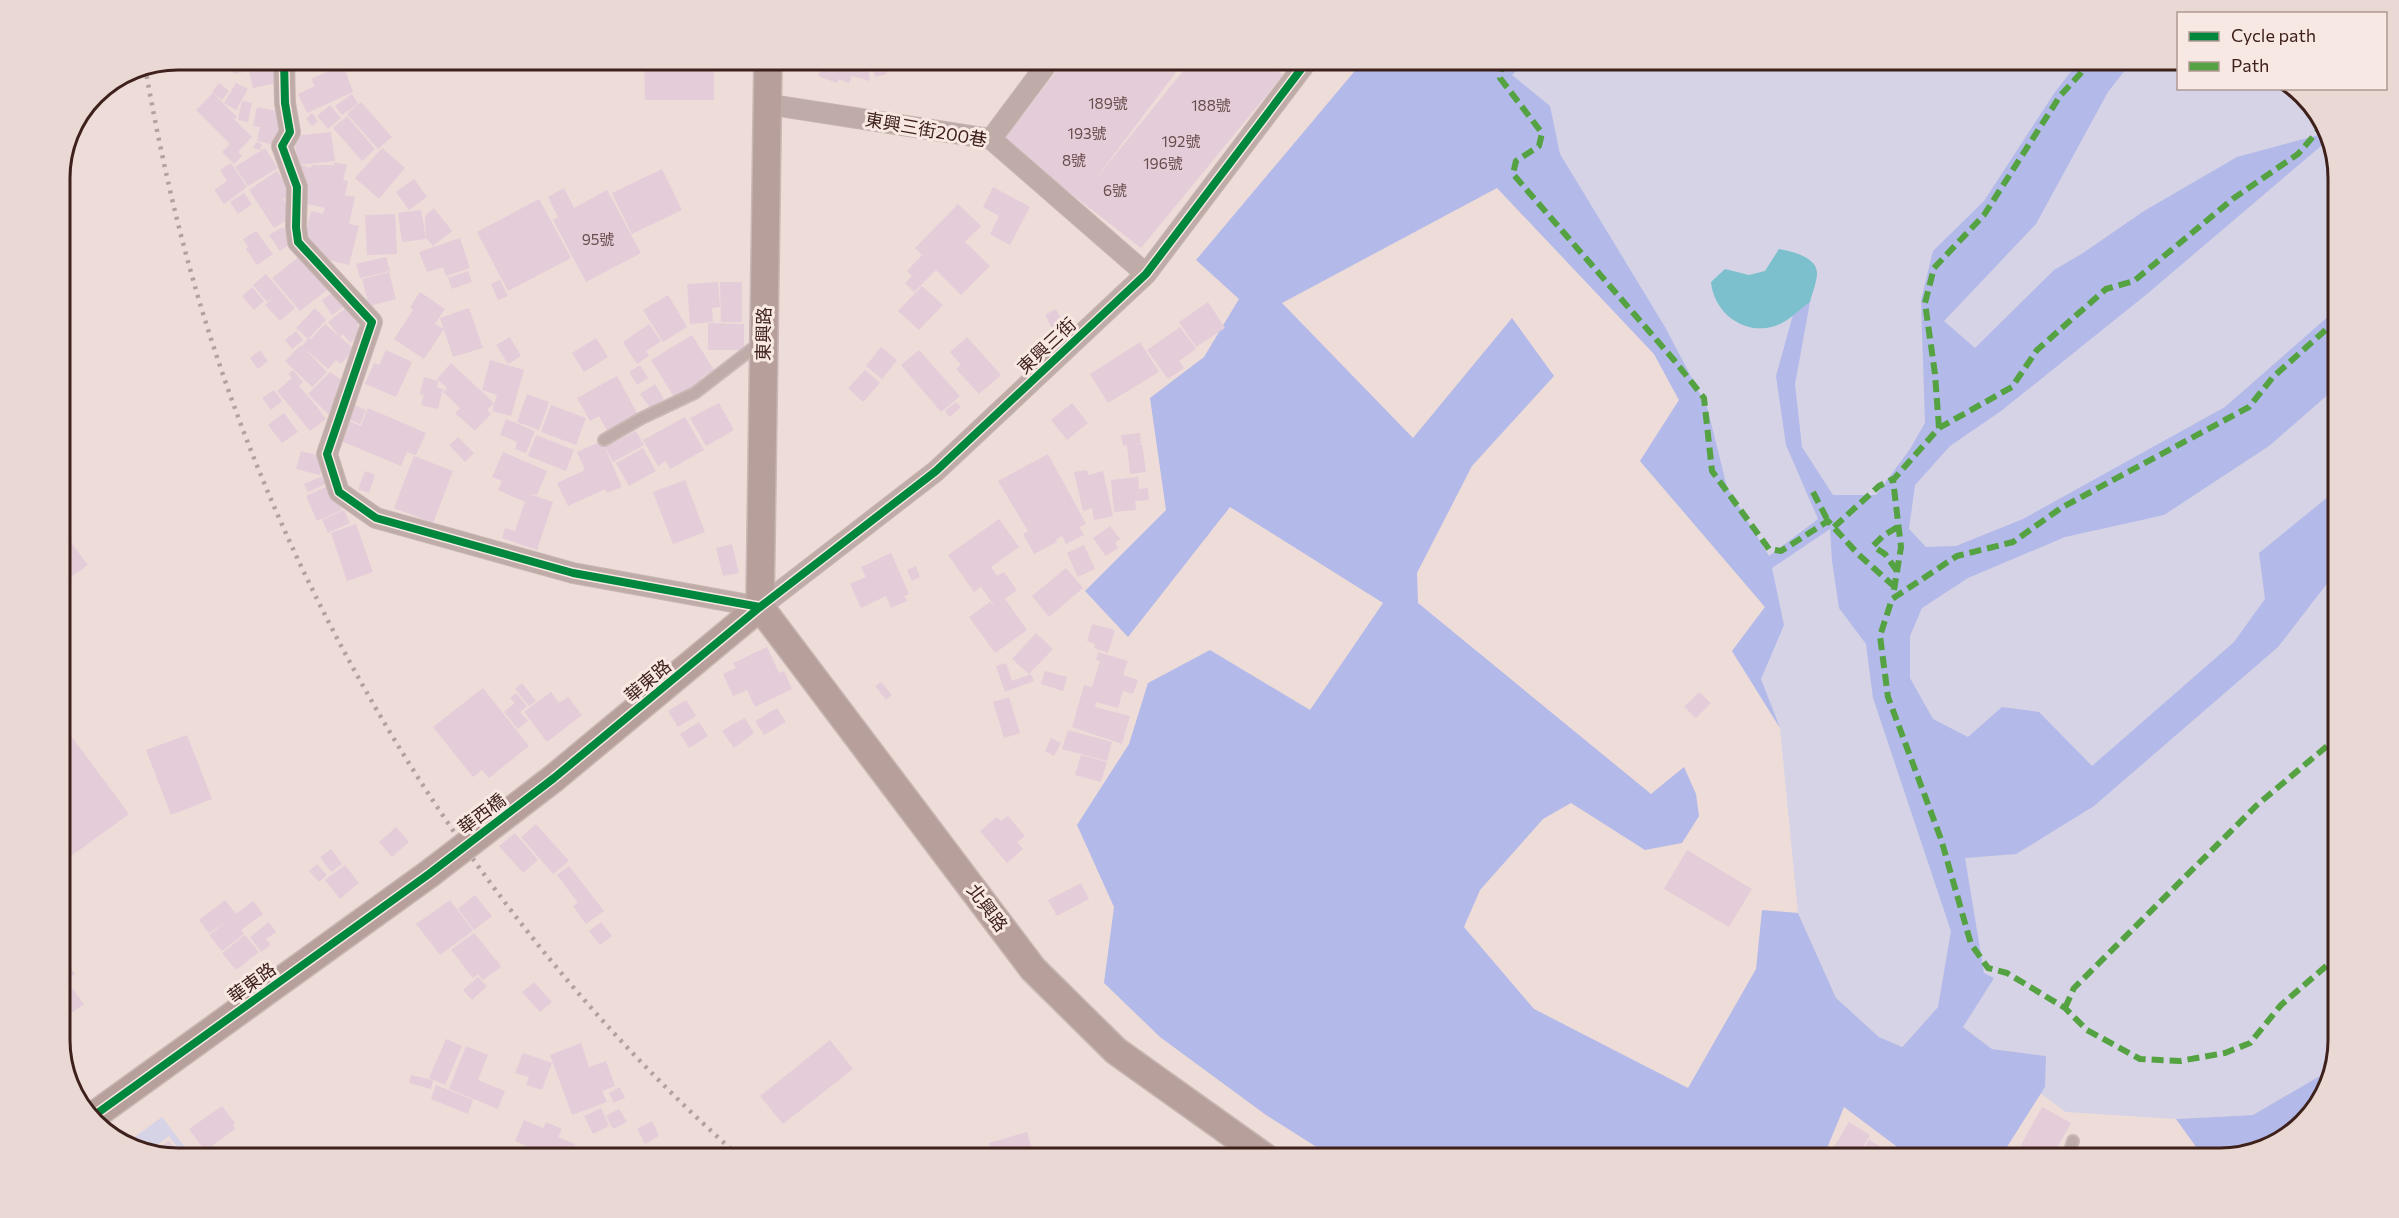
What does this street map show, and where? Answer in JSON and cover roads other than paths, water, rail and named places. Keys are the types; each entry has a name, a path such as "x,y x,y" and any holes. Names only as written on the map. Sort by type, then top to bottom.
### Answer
{"street":[{"name":"東興三街","path":"760,607 936,471 1146,274 1300,70"},
{"path":"284,71 285,104 290,132 282,146 297,187 298,242 372,322 327,454 339,492 376,518 474,546 573,573 760,607"},
{"name":"東興路","path":"760,607 768,71"},
{"path":"991,139 1042,71"},
{"name":"東興三街200巷","path":"766,104 991,139 1146,274"},
{"name":"華東路","path":"554,778 760,607"},
{"name":"北興路","path":"760,607 1033,969 1116,1051 1252,1148"},
{"name":"華西橋","path":"429,874 554,778"},
{"name":"華東路","path":"98,1112 429,874"}],"lane":[{"path":"604,440 642,418 695,393 763,340"},
{"path":"2071,1148 2073,1141"}],"railway":[{"path":"147,75 175,210 193,281 215,351 256,464 305,575 362,684 425,789 495,889 571,985 653,1075 730,1148"}]}
